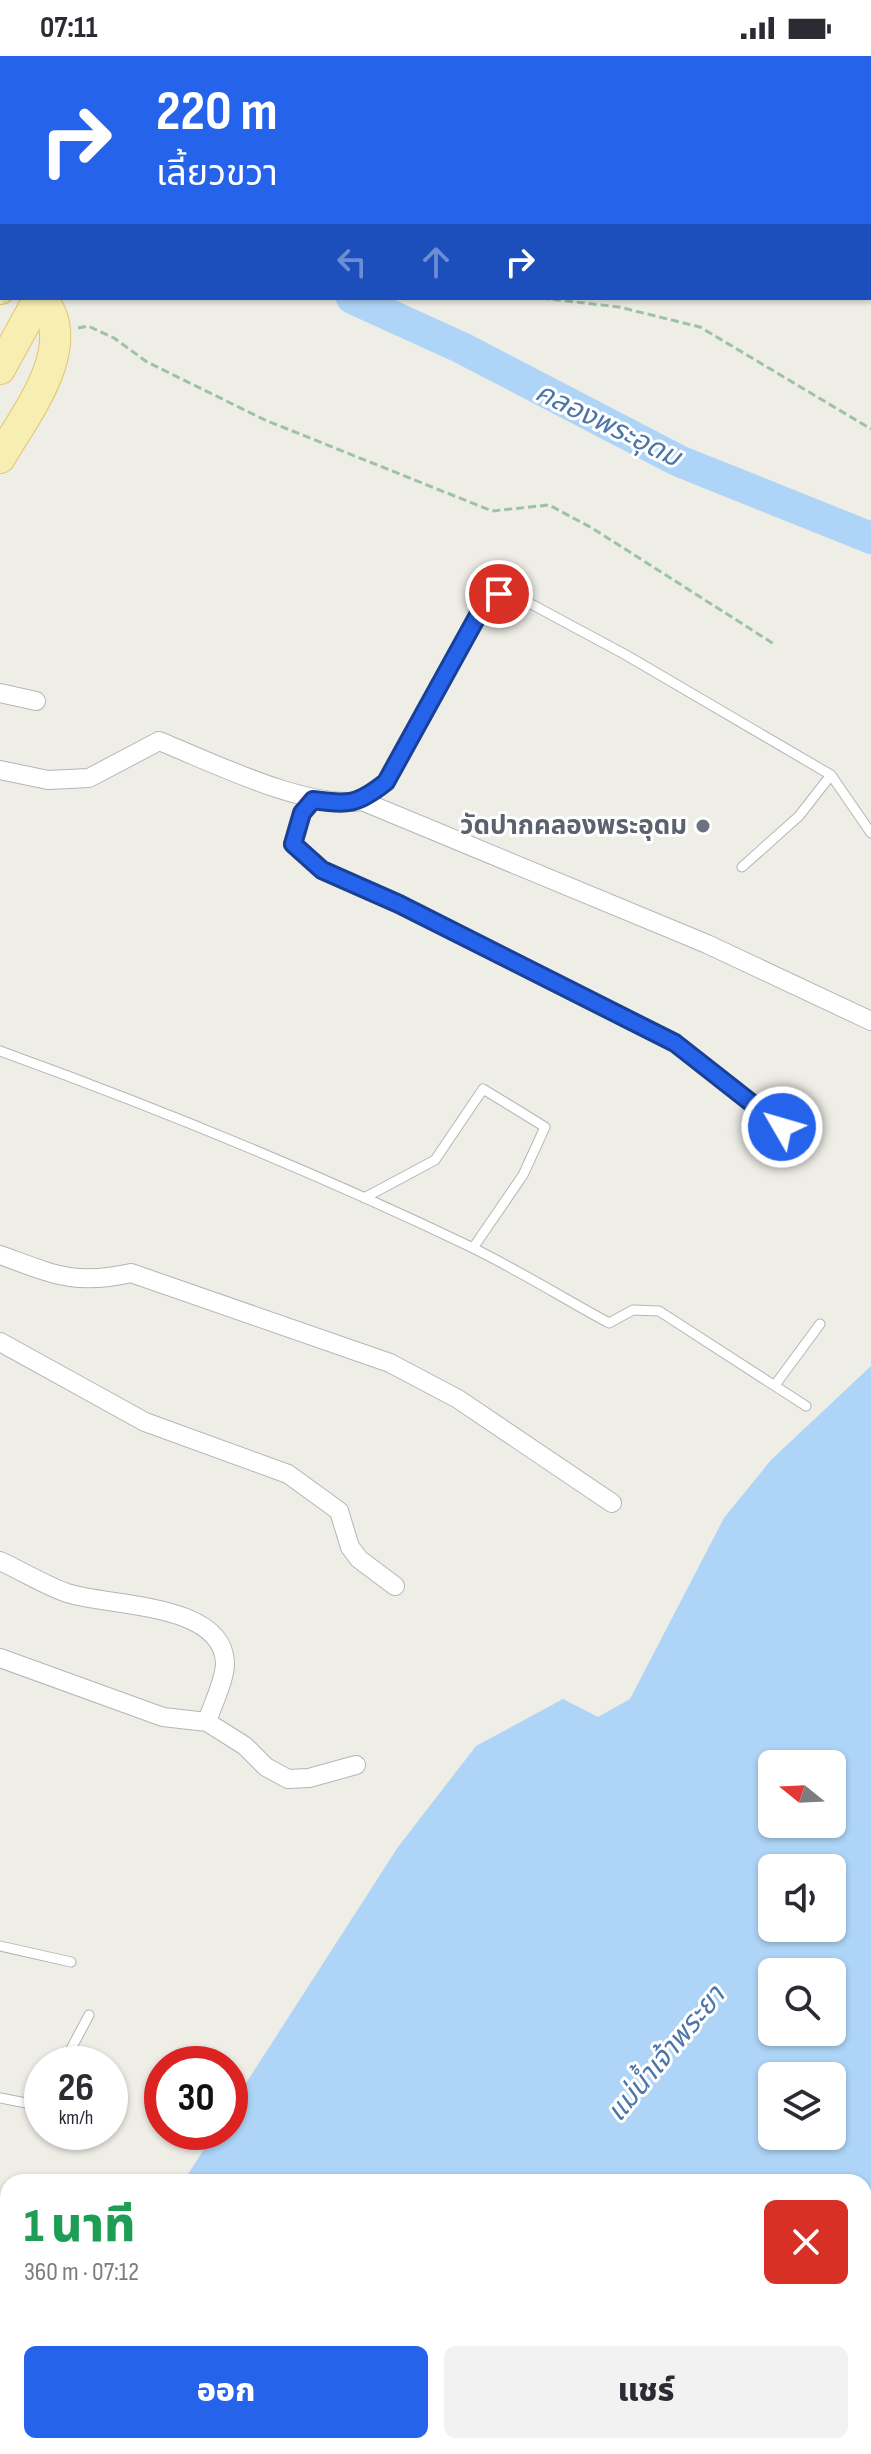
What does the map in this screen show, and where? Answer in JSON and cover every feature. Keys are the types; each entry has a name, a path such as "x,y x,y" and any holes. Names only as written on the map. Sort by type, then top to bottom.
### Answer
{"main road":[{"path":"0,369 39,300"},
{"path":"0,458 47,373 55,333 48,306 42,300"}],"street":[{"path":"0,693 36,701"},
{"path":"0,770 48,780 89,778 159,741 313,800 340,804 362,801 707,944 871,1021"},
{"path":"313,800 302,813 293,844 322,870 399,904 675,1043 782,1127"},
{"path":"0,1255 72,1280 99,1281 131,1273 390,1363 458,1399 612,1503"},
{"path":"0,1342 145,1422 288,1474 339,1511 350,1547 359,1559 395,1586"},
{"path":"0,1561 65,1592 184,1616 208,1628 220,1646 225,1664 207,1722"},
{"path":"0,1658 163,1717 207,1722 245,1746 266,1767 288,1779 309,1778 356,1765"}],"lane":[{"path":"362,801 386,782 482,608 499,594 533,605 626,655 831,775 871,833"},
{"path":"742,867 799,816 831,775"},
{"path":"0,1051 198,1125 364,1198 473,1248 609,1323 633,1310 659,1311 806,1406"},
{"path":"364,1198 435,1160 483,1089 545,1127 523,1175 473,1248"},
{"path":"775,1385 820,1324"},
{"path":"0,1946 71,1962"},
{"path":"73,2046 89,2015"},
{"path":"0,2098 24,2103"}],"path":[{"path":"558,300 619,307 700,327 871,429"},
{"path":"55,333 88,326 147,362 265,420 492,511 549,505 592,528 774,644"}],"water":[{"name":"แม่น้ำเจ้าพระยา","path":"871,1366 871,2174 188,2174 203,2150 248,2150 248,2080 398,1847 476,1746 563,1699 598,1717 630,1699 724,1518 771,1460"}],"waterway":[{"name":"คลองพระอุดม","path":"356,300 462,348 679,461 871,538"}],"place":[{"name":"วัดปากคลองพระอุดม","path":"703,826"}],"route":[{"path":"499,594 482,608 386,782 362,801 340,804 313,800 302,813 293,844 305,858 322,870 399,904 675,1043 782,1127"}]}
